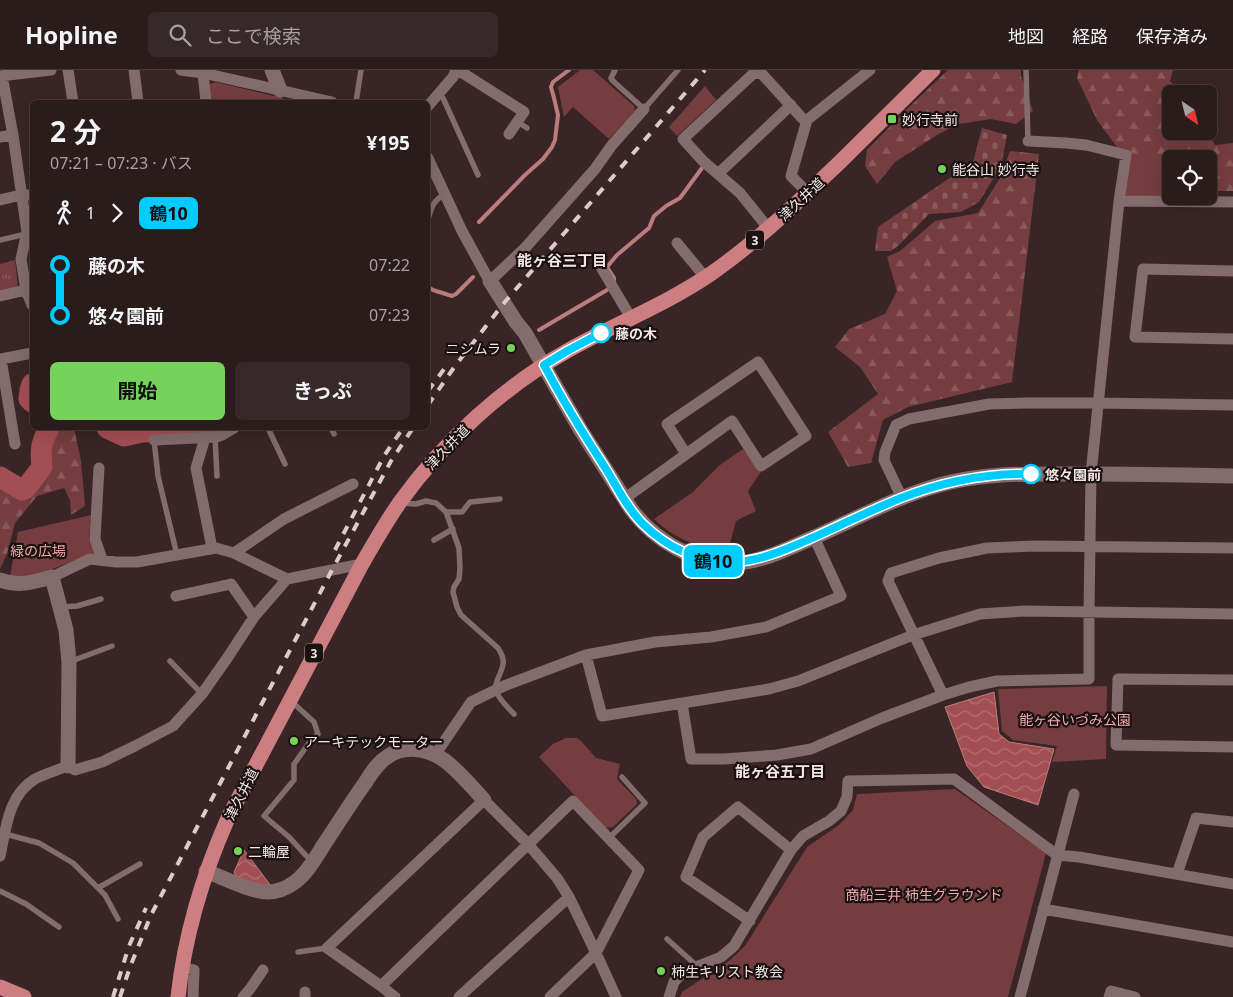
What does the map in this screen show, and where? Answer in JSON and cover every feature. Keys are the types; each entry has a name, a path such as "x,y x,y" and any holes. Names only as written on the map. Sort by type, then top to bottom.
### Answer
{"main road":[{"name":"津久井道","path":"178,997 181,968 196,902 206,871 228,818 362,564 399,503 418,479 439,454 489,406 544,365 574,347 680,292 741,252 808,193 933,70"},
{"path":"0,987 24,997"}],"street":[{"path":"30,300 26,290 21,259 26,234 27,195 1,76 51,70"},
{"path":"68,70 73,100"},
{"path":"134,70 138,100"},
{"path":"181,70 280,90 311,100"},
{"path":"272,70 280,90"},
{"path":"430,103 457,70 524,112 522,125 509,134"},
{"path":"808,193 791,176 807,120 870,70"},
{"path":"203,73 206,100"},
{"path":"769,229 740,193 704,161 683,139 754,73 762,74 802,118 807,120"},
{"path":"718,173 790,105"},
{"path":"490,281 526,248 644,109"},
{"path":"0,137 13,135"},
{"path":"682,704 691,759 724,759 777,755 811,748 882,718 969,687 997,681 1089,679 1088,612 1091,474 1119,201 1126,155 1086,145 1028,141"},
{"path":"430,162 484,274 524,332 580,429 624,499 640,521 657,536 671,546 693,556 735,563 758,559 782,551 902,498 939,485 974,478 1018,474 1233,476"},
{"path":"0,200 27,195"},
{"path":"1119,201 1233,202"},
{"path":"677,243 705,277"},
{"path":"598,262 632,318"},
{"path":"1233,271 1143,268 1135,337 1233,339"},
{"path":"0,296 26,290"},
{"path":"15,444 1,359 30,353"},
{"path":"624,499 732,421 761,466 806,436 758,362 667,424 686,454"},
{"path":"902,498 884,460 885,452 896,425 915,418 988,404 1027,402 1233,405"},
{"path":"154,440 210,438 222,436 231,430"},
{"path":"210,438 196,468 212,548"},
{"path":"99,468 95,539 102,559"},
{"path":"234,553 284,520 353,484"},
{"path":"435,755 470,702 495,689 586,655 655,642 711,637 766,627 840,596 814,537"},
{"path":"943,695 888,581 892,574 939,558 987,548 1090,546 1233,548"},
{"path":"0,580 16,584 52,577 90,559 137,562 212,548 234,553 287,579 362,564"},
{"path":"52,577 66,630 69,662 68,766"},
{"path":"68,766 75,770 102,762 173,726 202,694 254,617 287,579"},
{"path":"176,596 231,584 254,617"},
{"path":"586,655 602,716 769,689 798,681 913,635 980,614 1024,611 1233,614"},
{"path":"1233,680 1118,679 1116,745 1233,746"},
{"path":"206,871 256,890 267,892 282,889 296,882 313,862 361,788 379,764 387,756 405,750 424,751 444,760 455,770 528,844 557,878 596,953 616,997"},
{"path":"0,856 10,808 21,791 35,779 68,766"},
{"path":"669,997 674,982 683,972 721,957 734,946 791,850 803,836 841,811 847,797 848,782 954,779 1057,855 1079,857 1233,884"},
{"path":"1020,997 1074,794"},
{"path":"395,997 327,948 484,800"},
{"path":"381,986 573,801 639,870 596,953 550,997"},
{"path":"750,921 686,878 704,838 738,807 791,850"},
{"path":"1178,874 1196,818 1233,822"},
{"path":"459,997 568,897"},
{"path":"1043,909 1233,942"},
{"path":"181,968 194,970 193,997"},
{"path":"242,997 263,970"},
{"path":"1109,997 1111,991 1135,997"}],"lane":[{"path":"356,100 361,70"},
{"path":"615,70 611,78 612,80 644,109 678,70"},
{"path":"1026,70 1028,141"},
{"path":"437,94 442,98 478,175"},
{"path":"430,212 436,199 445,194"},
{"path":"0,240 26,234"},
{"path":"269,430 285,464"},
{"path":"210,438 218,476"},
{"path":"154,440 158,476 177,554"},
{"path":"446,512 462,512 470,502 500,499"},
{"path":"399,503 416,504 426,501 436,503 446,512 459,548 459,579 453,592 456,607 461,615 502,653 504,660 503,668 495,689 514,714"},
{"path":"434,540 453,529"},
{"path":"61,607 78,606 101,599"},
{"path":"69,662 112,646"},
{"path":"170,661 202,694"},
{"path":"290,699 314,722 318,734 294,764 294,780 264,816 289,837 313,862"},
{"path":"609,838 645,802 622,777"},
{"path":"5,834 39,843 73,864 105,895 118,919"},
{"path":"98,888 140,864"},
{"path":"0,892 26,904 59,927"},
{"path":"667,938 697,966"},
{"path":"298,952 327,948"}],"green space":[{"path":"580,70 593,70 634,106 635,111 609,139 573,107 564,117 558,87"},
{"path":"948,70 1021,70 1021,76 1033,111 1016,124 991,119 959,124 937,135 895,162 877,184 865,166 867,150"},
{"path":"1079,70 1173,70 1170,81 1174,85 1162,85 1162,140 1212,140 1215,145 1233,143 1233,191 1217,191 1217,150 1162,150 1162,184 1128,162 1097,120 1077,78"},
{"path":"215,82 283,98 283,100 210,100 208,85"},
{"path":"705,86 716,100 677,136 669,127"},
{"path":"982,128 1007,135 1001,166 979,202 961,212 929,214 891,251 875,251 878,227 973,162"},
{"path":"1010,151 1039,154 1012,382 908,407 883,420 871,463 848,467 828,432 878,394 860,367 835,347 849,329 885,314 897,291 887,257 900,251 935,221 978,213 1000,178"},
{"path":"1129,153 1146,156 1162,170 1162,197 1132,199 1124,194"},
{"path":"15,260 18,287 0,291 0,264"},
{"path":"56,430 74,430 81,461 85,506 71,515 70,500 64,488 37,496 15,523 7,554 0,569 0,479 18,488 23,496 45,473"},
{"path":"743,449 761,472 748,491 756,511 736,521 728,551 707,548 688,542 679,538 654,519 693,492 720,465"},
{"name":"緑の広場","path":"91,515 89,539 96,553 32,577 10,576 18,532"},
{"name":"能ヶ谷いづみ公園","path":"1107,686 1106,759 1052,762 1057,746 1013,740 1002,731 998,689"},
{"path":"566,738 577,738 596,758 620,764 617,779 636,799 637,804 613,827 605,828 539,757 553,744"},
{"name":"商船三井 柿生グラウンド","path":"955,789 1046,853 1008,997 680,997 682,992 729,961 745,946 807,847 839,825 853,810 857,794"}],"water":[{"path":"994,692 999,734 1009,742 1054,749 1038,805 984,787 967,766 945,707"},
{"path":"244,850 271,886 236,877 234,872"}],"waterway":[{"path":"479,222 543,159 552,147 555,140 558,115 551,87 553,82 569,70"},
{"path":"614,282 614,278 607,267 617,255 649,228 654,216 680,198 702,168"},
{"path":"430,288 452,296 473,277"},
{"path":"539,330 607,290"},
{"path":"30,390 30,400"},
{"path":"0,477 22,490 26,488 42,467 42,447 48,430"},
{"path":"111,430 124,436 142,432 212,430"}],"railway":[{"path":"430,402 455,366 504,303 705,70"},
{"path":"430,388 447,365"},
{"path":"335,550 384,456 402,430"},
{"path":"120,997 151,915 332,570 391,461 412,430"},
{"path":"113,997 129,946 146,908"}],"bus line":[{"name":"鶴10","path":"601,333 544,365 580,429 640,521 671,546 693,556 735,563 758,559 782,551 902,498 939,485 974,478 1031,474"}],"place":[{"name":"妙行寺前","path":"892,119"},
{"name":"能谷山 妙行寺","path":"942,169"},
{"name":"藤の木","path":"601,333"},
{"name":"ニシムラ","path":"511,348"},
{"name":"悠々園前","path":"1031,474"},
{"name":"アーキテックモーター","path":"294,741"},
{"name":"二輪屋","path":"238,851"},
{"name":"柿生キリスト教会","path":"661,971"}],"district":[{"name":"能ヶ谷三丁目","path":"562,260"},
{"name":"能ヶ谷五丁目","path":"780,771"}]}
